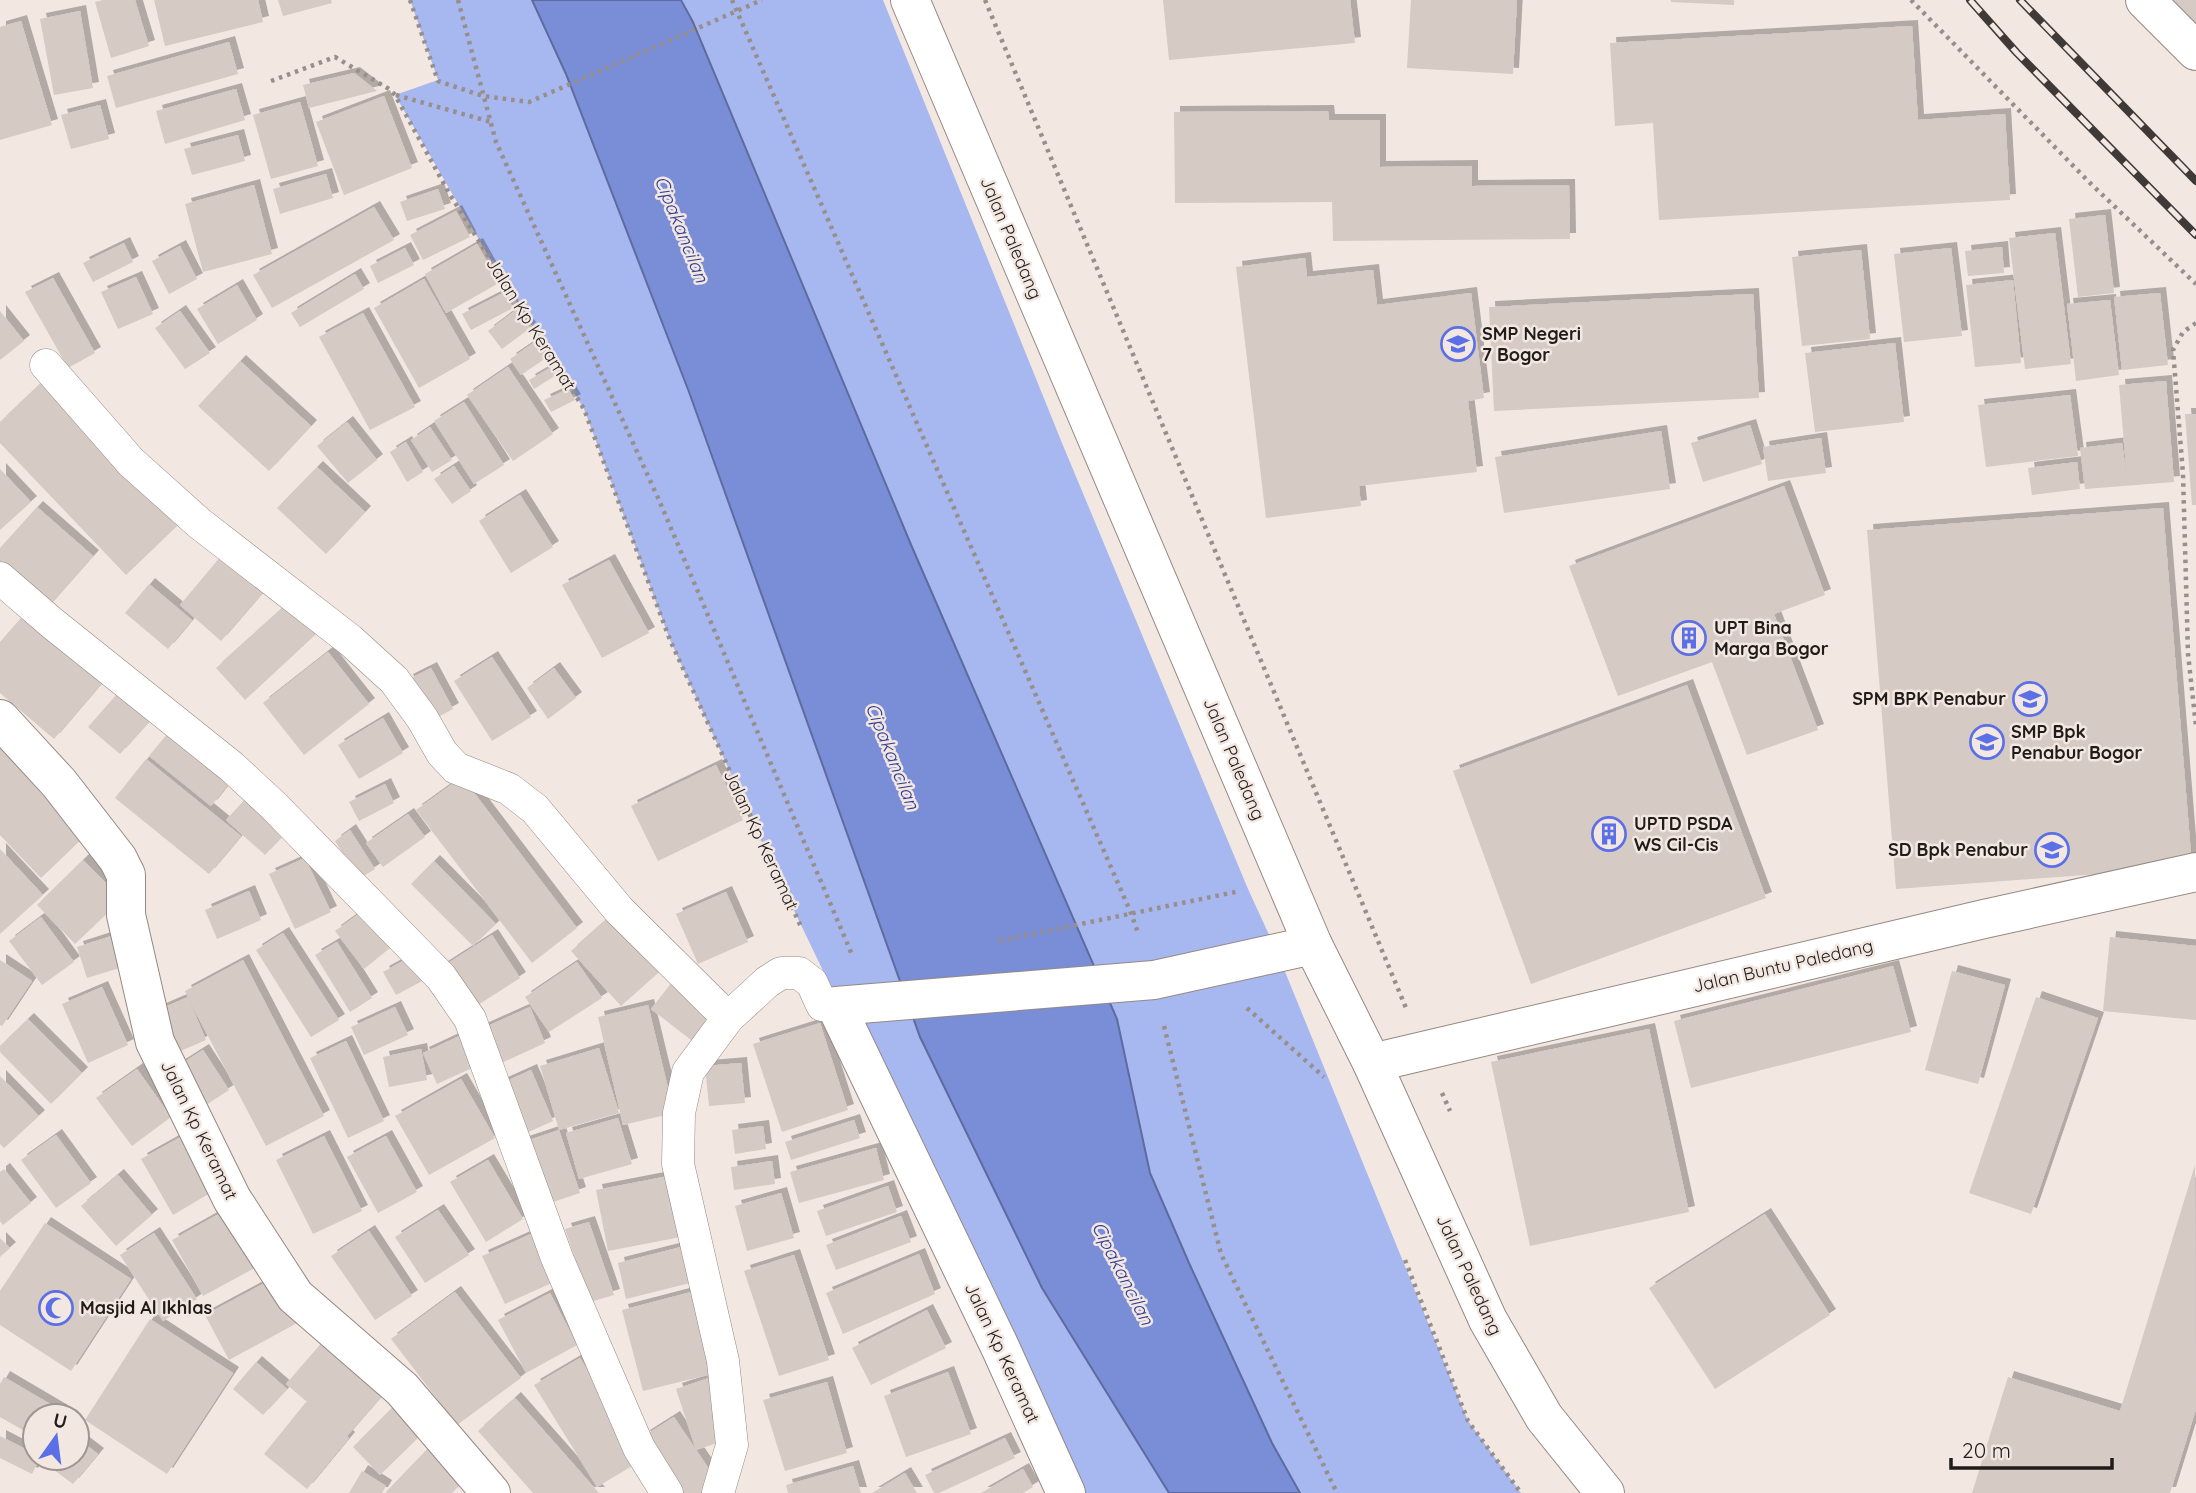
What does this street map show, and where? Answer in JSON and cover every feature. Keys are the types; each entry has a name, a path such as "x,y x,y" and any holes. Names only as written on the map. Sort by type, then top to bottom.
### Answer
{"street":[{"name":"Jalan Paledang","path":"910,0 1313,945 1371,1063 1488,1320 1544,1417 1605,1493"},
{"path":"2145,0 2196,51"},
{"name":"Jalan Kp Keramat","path":"0,719 58,783 118,859 126,875 126,915 155,1042 232,1199 295,1296 402,1390 491,1493"},
{"name":"Jalan Buntu Paledang","path":"1371,1063 2196,872"},
{"path":"844,1005 1147,981 1204,971 1313,945"},
{"name":"Jalan Kp Keramat","path":"844,1005 1066,1493"}],"lane":[{"path":"46,365 131,461 198,523 350,640 394,680 422,718 442,753 456,768 509,789 535,809 619,910 729,1018"},
{"path":"0,578 232,767 282,814 441,977 470,1019 557,1258 639,1448 667,1493"},
{"path":"718,1493 732,1445 723,1361 678,1164 679,1113 688,1072 729,1018 767,982 781,973 799,974 812,983 822,1005 844,1005"}],"path":[{"path":"410,0 438,81 483,96 529,102 762,0"},
{"path":"458,0 496,142 659,500 853,958"},
{"path":"732,0 1131,913 1221,1254 1337,1493"},
{"path":"985,0 1424,1051"},
{"path":"1911,0 2090,183 2196,284"},
{"path":"271,81 335,57 395,95 491,122"},
{"name":"Jalan Kp Keramat","path":"395,95 449,194 584,409 670,640 807,940"},
{"path":"2196,323 2183,332 2173,350 2183,474 2188,654 2196,726"},
{"path":"1111,918 1248,889"},
{"path":"1204,971 1327,1079"}],"shaded area":[{"path":"410,0 532,0 566,74 685,383 920,1037 1042,1288 1169,1493 1066,1493 934,1201 775,871 670,640 584,409 489,257 395,95 438,80"},
{"path":"682,0 883,0 1062,443 1248,889 1277,952 1468,1421 1521,1493 1300,1493 1272,1443 1150,1173 1117,1019 929,587 694,22"}],"water":[{"name":"Cipakancilan","path":"532,0 681,0 693,22 912,547 1117,1019 1150,1173 1272,1443 1300,1493 1169,1493 1042,1288 920,1037 689,392 566,74"}],"building":[{"path":"135,0 149,46 111,58 95,2"},
{"path":"154,0 258,0 263,22 165,46"},
{"path":"278,0 331,0 332,3 283,16"},
{"path":"1163,0 1350,0 1355,43 1169,60"},
{"path":"1411,0 1517,0 1513,74 1407,68"},
{"path":"1734,0 1734,5 1671,2"},
{"path":"2170,0 2196,0 2196,26"},
{"path":"80,11 93,88 54,95 40,19"},
{"path":"21,21 52,125 0,140 0,27"},
{"path":"1912,26 1918,120 2005,114 2010,200 1659,220 1653,123 1615,126 1610,43"},
{"path":"229,42 238,74 116,108 107,76"},
{"path":"354,73 377,91 309,108 303,85"},
{"path":"236,89 245,120 165,144 156,111"},
{"path":"384,96 412,168 344,195 316,122"},
{"path":"300,102 318,166 271,179 253,115"},
{"path":"100,105 109,139 71,149 61,115"},
{"path":"1328,111 1329,120 1380,120 1380,167 1472,166 1472,186 1569,185 1570,239 1333,241 1332,202 1175,203 1174,112"},
{"path":"238,135 245,161 192,175 184,149"},
{"path":"326,174 333,198 280,214 273,189"},
{"path":"254,185 272,254 203,272 185,204"},
{"path":"438,189 445,209 407,221 400,202"},
{"path":"374,207 394,240 272,308 253,275"},
{"path":"456,211 470,237 423,260 410,235"},
{"path":"2105,215 2114,293 2078,297 2069,219"},
{"path":"2055,233 2071,364 2025,369 2009,238"},
{"path":"124,243 133,262 93,282 83,263"},
{"path":"477,244 499,283 446,313 425,274"},
{"path":"180,246 197,279 169,294 152,261"},
{"path":"2002,247 2004,273 1968,276 1965,251"},
{"path":"405,248 414,265 378,283 370,266"},
{"path":"1951,248 1962,336 1904,342 1894,254"},
{"path":"1861,250 1870,339 1802,346 1792,257"},
{"path":"1305,258 1307,277 1373,270 1377,305 1471,293 1484,398 1468,401 1477,472 1359,486 1361,506 1266,518 1236,267"},
{"path":"355,274 364,289 300,327 291,313"},
{"path":"136,277 153,314 118,329 101,292"},
{"path":"53,278 95,353 68,368 25,292"},
{"path":"424,279 470,359 419,388 374,308"},
{"path":"2013,280 2021,363 1975,367 1966,285"},
{"path":"237,285 257,320 218,344 197,309"},
{"path":"505,292 513,308 471,330 462,314"},
{"path":"2160,293 2168,365 2122,370 2114,297"},
{"path":"1753,294 1759,398 1494,411 1489,307"},
{"path":"2110,300 2119,375 2076,381 2067,304"},
{"path":"516,310 530,328 502,349 488,331"},
{"path":"0,311 24,341 0,360"},
{"path":"180,311 210,353 185,369 155,328"},
{"path":"363,313 415,407 370,430 319,337"},
{"path":"535,342 546,358 521,375 510,359"},
{"path":"1895,343 1904,422 1815,432 1805,353"},
{"path":"240,361 311,426 269,471 198,406"},
{"path":"553,366 558,374 534,389 529,380"},
{"path":"508,367 553,434 513,461 467,395"},
{"path":"2166,381 2174,482 2085,489 2080,448 2122,443 2127,478 2119,385"},
{"path":"42,382 178,525 126,575 0,443 0,422"},
{"path":"568,389 575,400 551,412 544,400"},
{"path":"2070,395 2078,456 1986,467 1978,405"},
{"path":"464,402 504,465 474,484 434,421"},
{"path":"2185,414 2196,414 2196,505 2192,505"},
{"path":"347,422 377,460 348,483 317,446"},
{"path":"1750,425 1762,464 1703,482 1691,443"},
{"path":"430,427 452,460 432,472 411,440"},
{"path":"1661,431 1670,489 1504,513 1495,457"},
{"path":"1821,438 1826,473 1768,481 1763,447"},
{"path":"406,442 423,472 407,482 390,452"},
{"path":"2077,462 2080,489 2032,495 2028,468"},
{"path":"454,466 471,491 452,504 434,479"},
{"path":"317,467 365,512 326,554 277,508"},
{"path":"0,469 31,502 0,530"},
{"name":"UPT Bina Marga Bogor","path":"1784,486 1825,595 1774,614 1818,730 1747,755 1712,662 1618,696 1569,566"},
{"path":"520,495 553,547 511,573 479,521"},
{"path":"37,507 93,556 47,608 0,566 0,548"},
{"name":"SPM BPK Penabur","path":"2163,508 2192,867 1896,889 1867,530"},
{"path":"221,556 263,592 221,641 180,605"},
{"path":"609,560 649,633 602,658 562,585"},
{"path":"149,584 192,620 168,649 125,613"},
{"path":"287,604 315,635 245,700 216,668"},
{"path":"27,611 106,678 54,739 0,693 0,642"},
{"path":"328,652 369,704 304,755 263,703"},
{"path":"492,657 531,717 492,741 454,681"},
{"path":"431,668 453,709 429,722 407,680"},
{"path":"554,668 576,698 548,719 527,688"},
{"name":"UPTD PSDA WS Cil-Cis","path":"1687,685 1766,898 1531,984 1453,771"},
{"path":"124,686 156,714 120,754 88,727"},
{"path":"383,718 403,753 359,779 338,745"},
{"path":"173,727 235,776 211,806 149,756"},
{"path":"0,741 88,833 41,878 0,835"},
{"path":"146,759 241,836 209,874 115,798"},
{"path":"716,765 743,820 658,861 631,806"},
{"path":"462,777 577,928 532,963 416,810"},
{"path":"385,784 394,803 359,821 349,802"},
{"path":"251,793 290,828 265,855 226,820"},
{"path":"408,814 425,837 383,867 366,843"},
{"path":"350,830 375,869 359,879 335,841"},
{"path":"0,849 43,895 0,934"},
{"path":"305,858 331,912 295,929 269,874"},
{"path":"83,860 122,899 75,944 37,905"},
{"path":"434,861 496,924 473,946 411,884"},
{"path":"249,891 261,920 217,939 205,910"},
{"path":"726,892 748,942 698,964 676,914"},
{"path":"367,908 395,944 364,969 335,931"},
{"path":"616,911 666,966 621,1006 571,951"},
{"path":"41,917 74,962 42,985 9,941"},
{"path":"124,932 133,964 87,978 77,947"},
{"path":"283,933 339,1020 311,1037 256,950"},
{"path":"492,935 520,978 470,1010 442,967"},
{"path":"2110,937 2196,946 2196,1020 2103,1011"},
{"path":"337,942 372,998 350,1012 315,955"},
{"path":"412,956 426,979 396,995 383,972"},
{"path":"0,960 32,981 2,1026 0,1025"},
{"path":"243,960 324,1116 266,1146 189,1000 206,1040 169,1056 151,1013 188,997 185,991"},
{"path":"577,962 602,998 549,1032 525,997"},
{"path":"1893,966 1911,1032 1691,1088 1674,1021"},
{"path":"1952,971 2005,985 1978,1084 1925,1070"},
{"path":"672,982 716,1016 695,1043 651,1009"},
{"path":"102,987 128,1045 88,1063 62,1004"},
{"path":"2036,997 2098,1018 2031,1214 1969,1193"},
{"path":"648,1005 674,1113 623,1125 598,1017"},
{"path":"395,1007 408,1035 364,1055 351,1027"},
{"path":"530,1007 545,1043 497,1065 481,1029"},
{"path":"28,1019 82,1073 51,1104 0,1052 0,1046"},
{"path":"820,1023 848,1110 782,1132 753,1044"},
{"path":"1649,1029 1689,1212 1530,1246 1491,1062"},
{"path":"468,1032 483,1063 437,1084 423,1053"},
{"path":"346,1041 384,1121 348,1138 310,1058"},
{"path":"599,1048 619,1113 559,1130 540,1066"},
{"path":"421,1049 427,1080 389,1087 383,1057"},
{"path":"203,1050 229,1090 200,1109 173,1069"},
{"path":"741,1063 745,1103 709,1106 705,1066"},
{"path":"137,1069 171,1117 132,1146 96,1098"},
{"path":"531,1070 553,1121 524,1134 502,1083"},
{"path":"0,1076 39,1116 4,1148 0,1144"},
{"path":"461,1079 495,1138 429,1175 395,1116"},
{"path":"618,1118 632,1164 579,1179 566,1133"},
{"path":"854,1120 860,1138 791,1160 785,1142"},
{"path":"763,1126 766,1149 735,1154 732,1130"},
{"path":"559,1130 580,1193 544,1205 523,1142"},
{"path":"186,1134 217,1189 173,1215 141,1159"},
{"path":"56,1135 91,1183 56,1208 21,1160"},
{"path":"324,1136 362,1211 313,1234 276,1160"},
{"path":"386,1136 417,1192 378,1213 347,1157"},
{"path":"876,1148 884,1180 799,1203 790,1172"},
{"path":"488,1160 523,1219 486,1242 450,1182"},
{"path":"772,1161 775,1184 734,1190 731,1167"},
{"path":"2195,1165 2196,1409 2170,1493 1972,1493 2008,1377 2120,1411"},
{"path":"4,1169 31,1203 3,1225 0,1221 0,1172"},
{"path":"118,1175 152,1215 116,1246 81,1206"},
{"path":"674,1175 686,1236 608,1251 596,1190"},
{"path":"888,1186 897,1212 826,1236 817,1211"},
{"path":"781,1193 794,1238 747,1251 735,1206"},
{"path":"233,1206 264,1263 203,1296 172,1240"},
{"path":"438,1210 469,1255 425,1283 395,1237"},
{"path":"1765,1214 1830,1315 1715,1389 1649,1288"},
{"path":"901,1216 911,1242 836,1270 826,1245"},
{"path":"589,1222 614,1295 590,1302 565,1229"},
{"name":"Masjid Al Ikhlas","path":"45,1223 131,1279 71,1371 0,1325 0,1291"},
{"path":"369,1231 412,1296 375,1320 331,1256"},
{"path":"154,1233 197,1299 163,1321 120,1255"},
{"path":"531,1234 554,1282 505,1304 482,1256"},
{"path":"0,1238 10,1248 0,1257"},
{"path":"681,1247 690,1283 626,1299 618,1263"},
{"path":"919,1254 935,1294 843,1334 826,1293"},
{"path":"794,1255 829,1360 779,1376 744,1271"},
{"path":"274,1278 299,1322 229,1360 205,1315"},
{"path":"699,1290 720,1372 643,1391 622,1310"},
{"path":"455,1292 521,1378 457,1425 391,1339"},
{"path":"550,1293 577,1345 526,1373 498,1320"},
{"path":"927,1310 946,1348 871,1385 852,1348"},
{"path":"150,1319 233,1373 167,1474 91,1424 91,1411"},
{"path":"324,1340 385,1392 307,1489 264,1454 306,1402 320,1413 286,1384"},
{"path":"580,1358 642,1460 597,1487 534,1385"},
{"path":"256,1362 287,1389 263,1415 233,1389"},
{"path":"948,1372 971,1434 906,1457 884,1396"},
{"path":"4,1377 47,1402 21,1402 21,1429 0,1417 0,1384"},
{"path":"709,1378 729,1439 696,1450 676,1389"},
{"path":"827,1382 847,1453 785,1471 763,1400"},
{"path":"515,1398 599,1493 533,1493 478,1431"},
{"path":"400,1400 429,1427 380,1475 353,1447"},
{"path":"674,1417 719,1484 705,1493 682,1493 644,1436"},
{"path":"0,1436 21,1447 21,1468 0,1458"},
{"path":"1005,1438 1015,1458 934,1493 925,1475"},
{"path":"436,1440 471,1474 452,1493 387,1493 386,1492"},
{"path":"91,1449 98,1454 91,1462"},
{"path":"853,1466 861,1493 788,1493 786,1485"},
{"path":"1023,1469 1033,1487 1023,1493 981,1493"},
{"path":"362,1471 386,1486 382,1493 349,1493"},
{"path":"57,1472 83,1472 73,1484"},
{"path":"905,1473 917,1493 872,1493"}],"railway":[{"path":"1970,0 2017,53 2196,235"},
{"path":"2020,0 2196,181"}],"place":[{"name":"SMP Negeri 7 Bogor","path":"1458,344"},
{"name":"UPT Bina Marga Bogor","path":"1689,638"},
{"name":"SPM BPK Penabur","path":"2030,699"},
{"name":"SMP Bpk Penabur Bogor","path":"1987,742"},
{"name":"UPTD PSDA WS Cil-Cis","path":"1609,834"},
{"name":"SD Bpk Penabur","path":"2052,850"},
{"name":"Masjid Al Ikhlas","path":"56,1308"}]}
